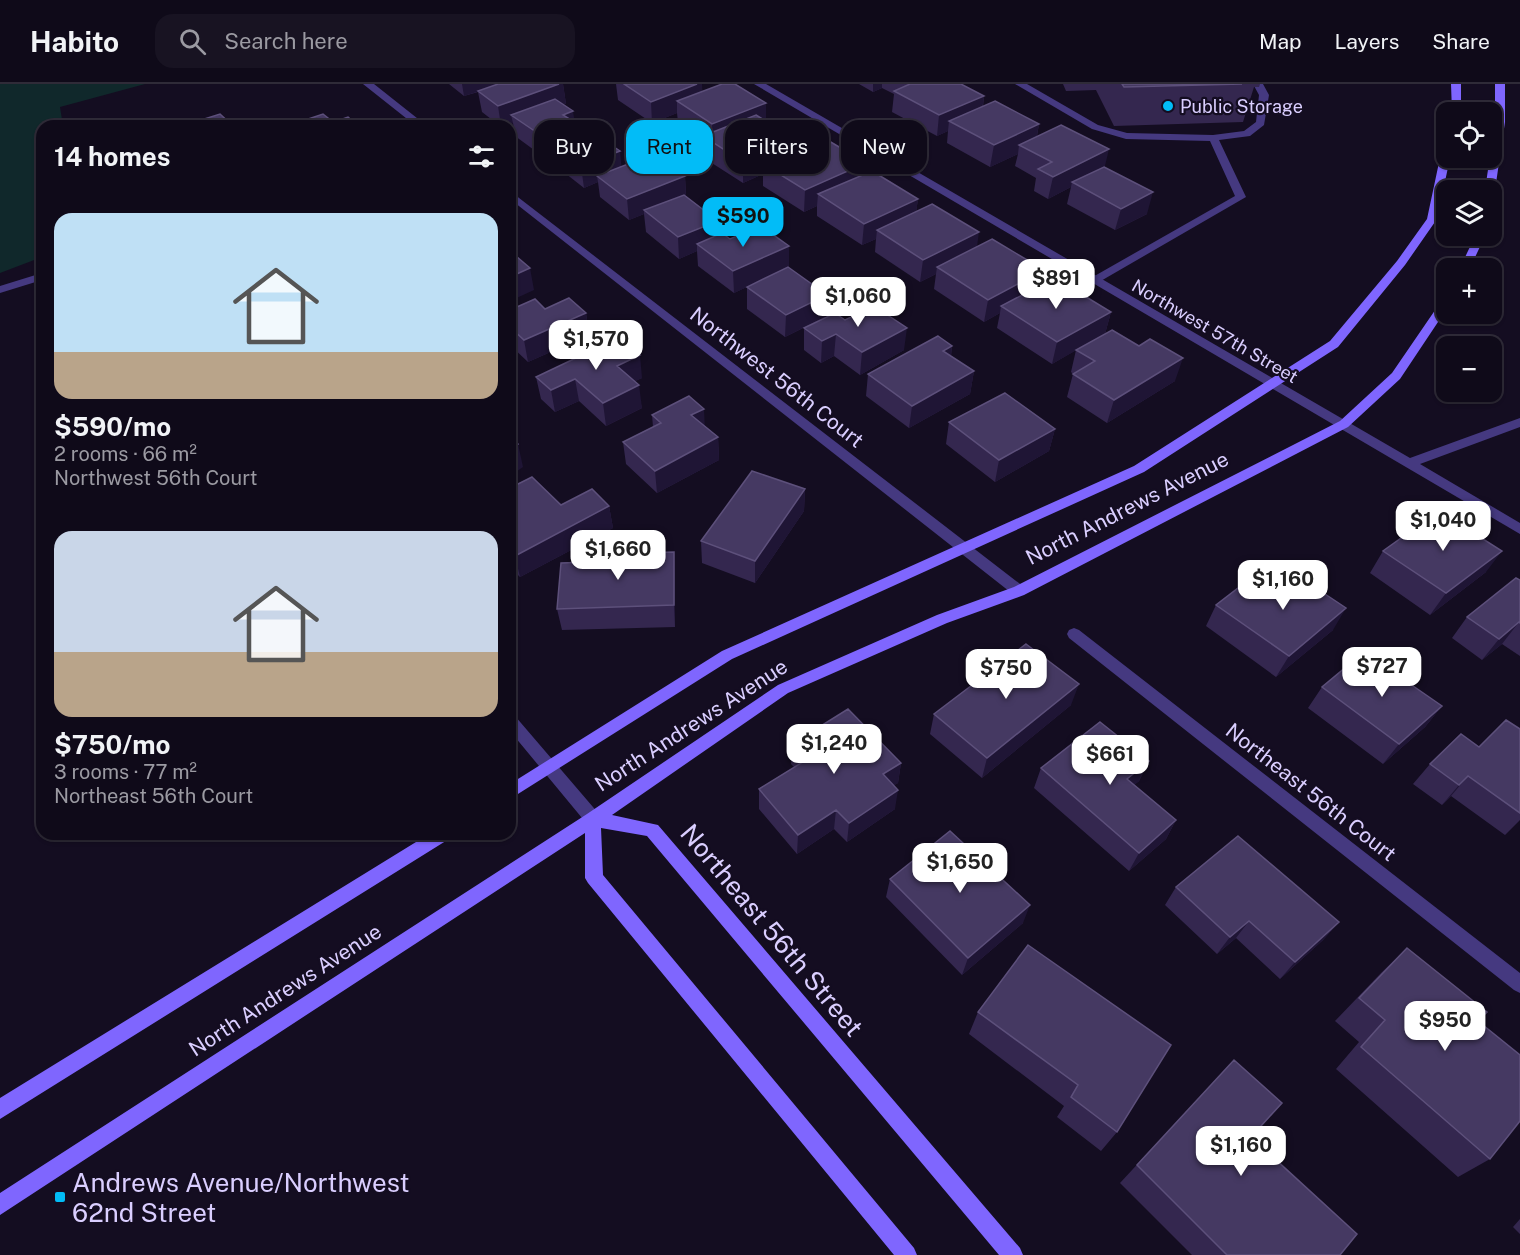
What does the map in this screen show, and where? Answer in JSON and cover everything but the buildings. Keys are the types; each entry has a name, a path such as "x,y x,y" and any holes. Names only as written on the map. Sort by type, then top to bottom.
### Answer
{"main road":[{"path":"1456,84 1457,102"},
{"path":"1491,180 1500,122 1500,84"},
{"name":"North Andrews Avenue","path":"516,788 727,655 1139,469 1334,344 1401,263 1432,219 1441,168"},
{"name":"North Andrews Avenue","path":"0,1205 593,819 783,689 942,619 1019,591 1344,424 1396,376 1436,317"},
{"path":"593,819 594,878 907,1255"},
{"name":"Northeast 56th Street","path":"593,819 652,830 1013,1255"},
{"path":"0,1109 433,840"}],"street":[{"path":"368,84 414,120"},
{"name":"Northwest 57th Street","path":"759,84 1520,529"},
{"path":"1020,84 1095,127 1126,136 1213,138 1247,134 1261,123 1264,95 1258,84"},
{"path":"1095,280 1241,197 1213,138"},
{"name":"Northwest 56th Court","path":"516,199 1019,591"},
{"path":"0,290 36,278"},
{"path":"1408,464 1520,422"},
{"name":"Northeast 56th Court","path":"1074,634 1520,984"},
{"path":"516,727 593,819"}],"green space":[{"path":"0,84 145,84 60,107 62,120 36,120 36,259 0,273"}],"place":[{"name":"Public Storage","path":"1168,106"},
{"name":"Andrews Avenue/Northwest 62nd Street","path":"60,1197"}]}
